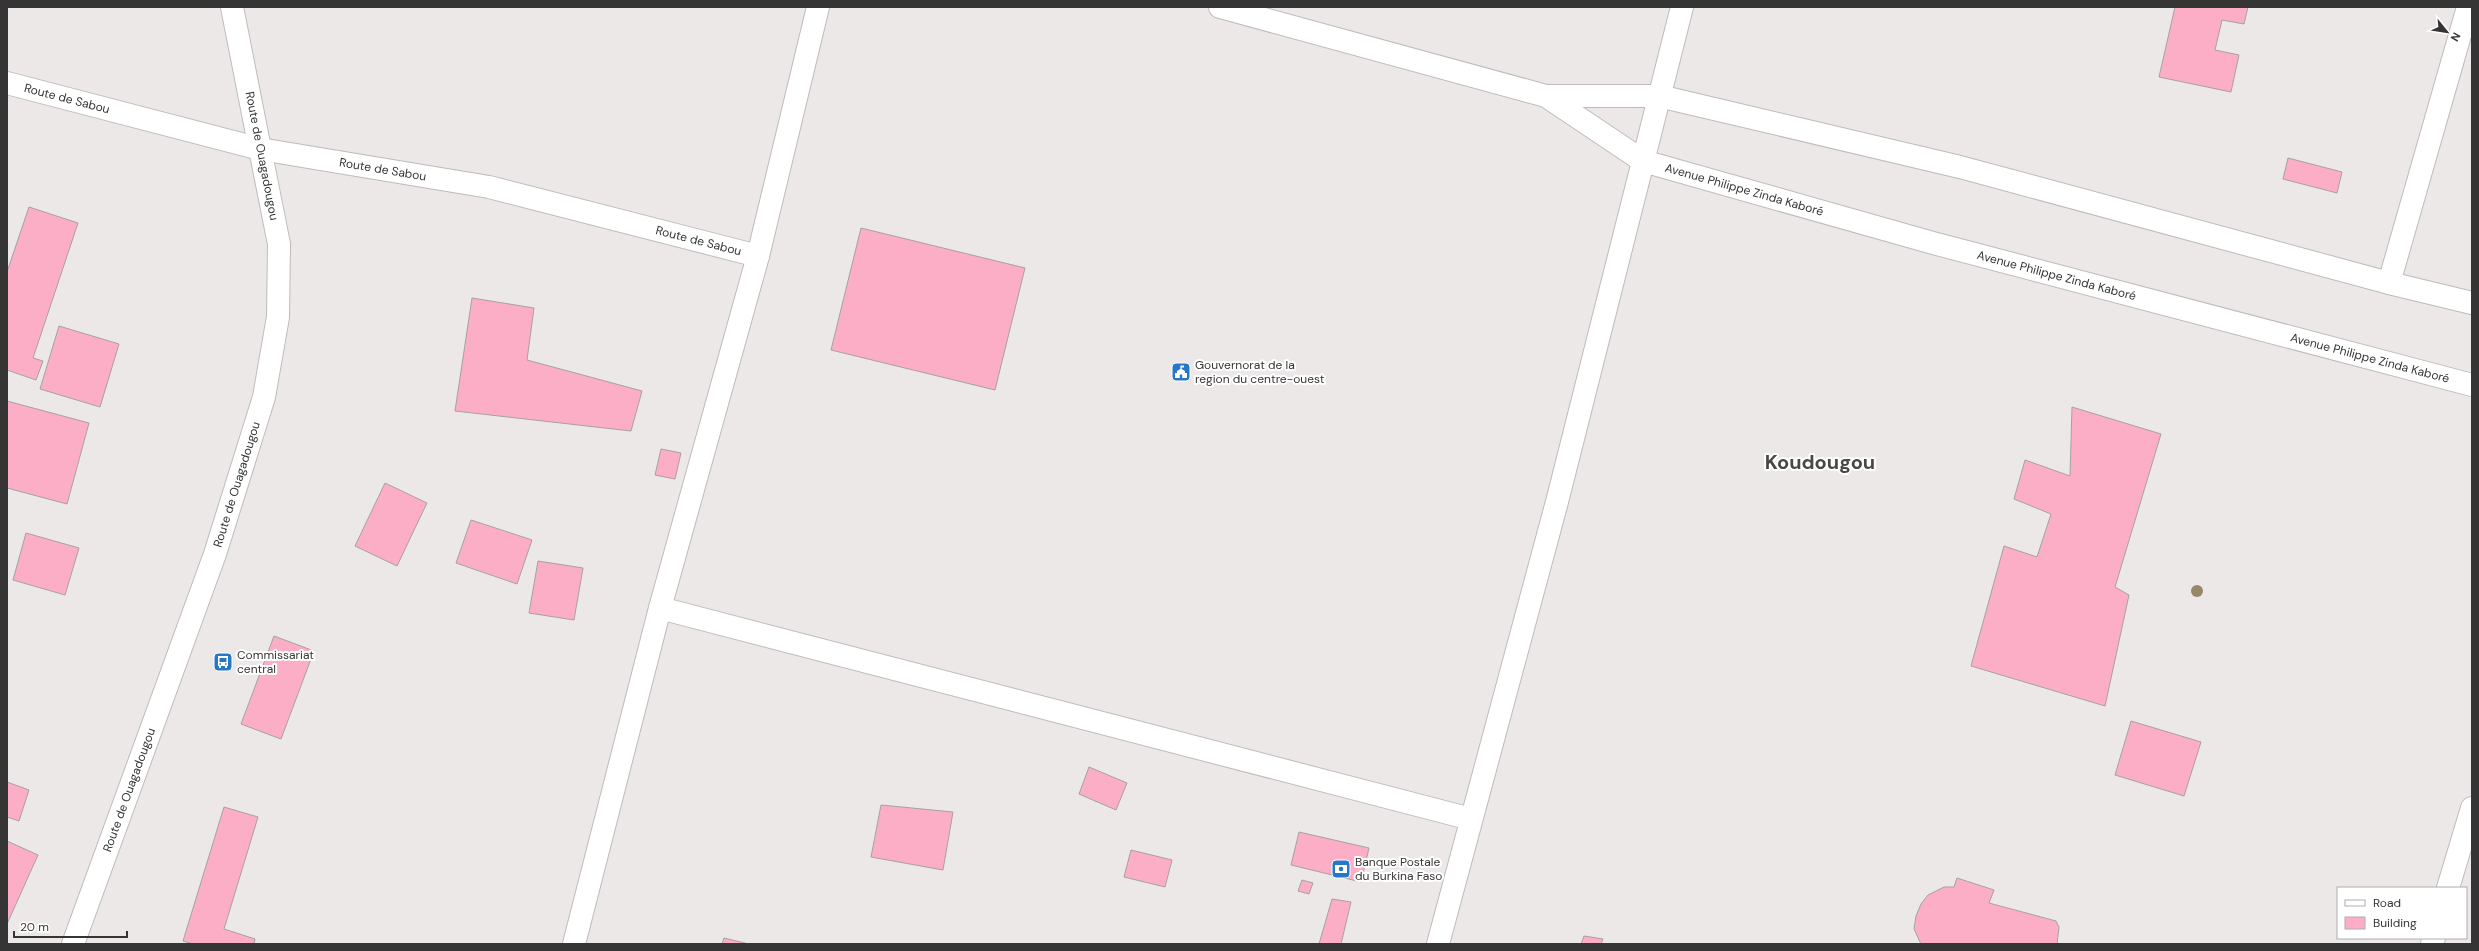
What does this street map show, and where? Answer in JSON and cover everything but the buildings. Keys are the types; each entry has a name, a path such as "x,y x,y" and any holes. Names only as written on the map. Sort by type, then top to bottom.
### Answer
{"main road":[{"name":"Route de Ouagadougou","path":"73,944 215,554 264,397 278,317 279,244 232,7"},
{"path":"574,944 660,608 758,256 818,7"},
{"path":"1220,7 1546,96 1659,96 1960,167 2389,283 2472,303"},
{"path":"1438,944 1558,498 1682,7"},
{"path":"2389,283 2468,7"},
{"name":"Route de Sabou","path":"7,83 260,149 489,187 758,256"},
{"name":"Avenue Philippe Zinda Kaboré","path":"1546,96 1643,161 1940,245 2472,385"},
{"path":"660,608 1471,819"},
{"path":"2448,887 2472,808"}],"place":[{"name":"Gouvernorat de la region du centre-ouest","path":"1181,372"},
{"name":"Commissariat central","path":"223,662"},
{"name":"Banque Postale du Burkina Faso","path":"1341,869"}],"district":[{"name":"Koudougou","path":"1820,462"}]}
